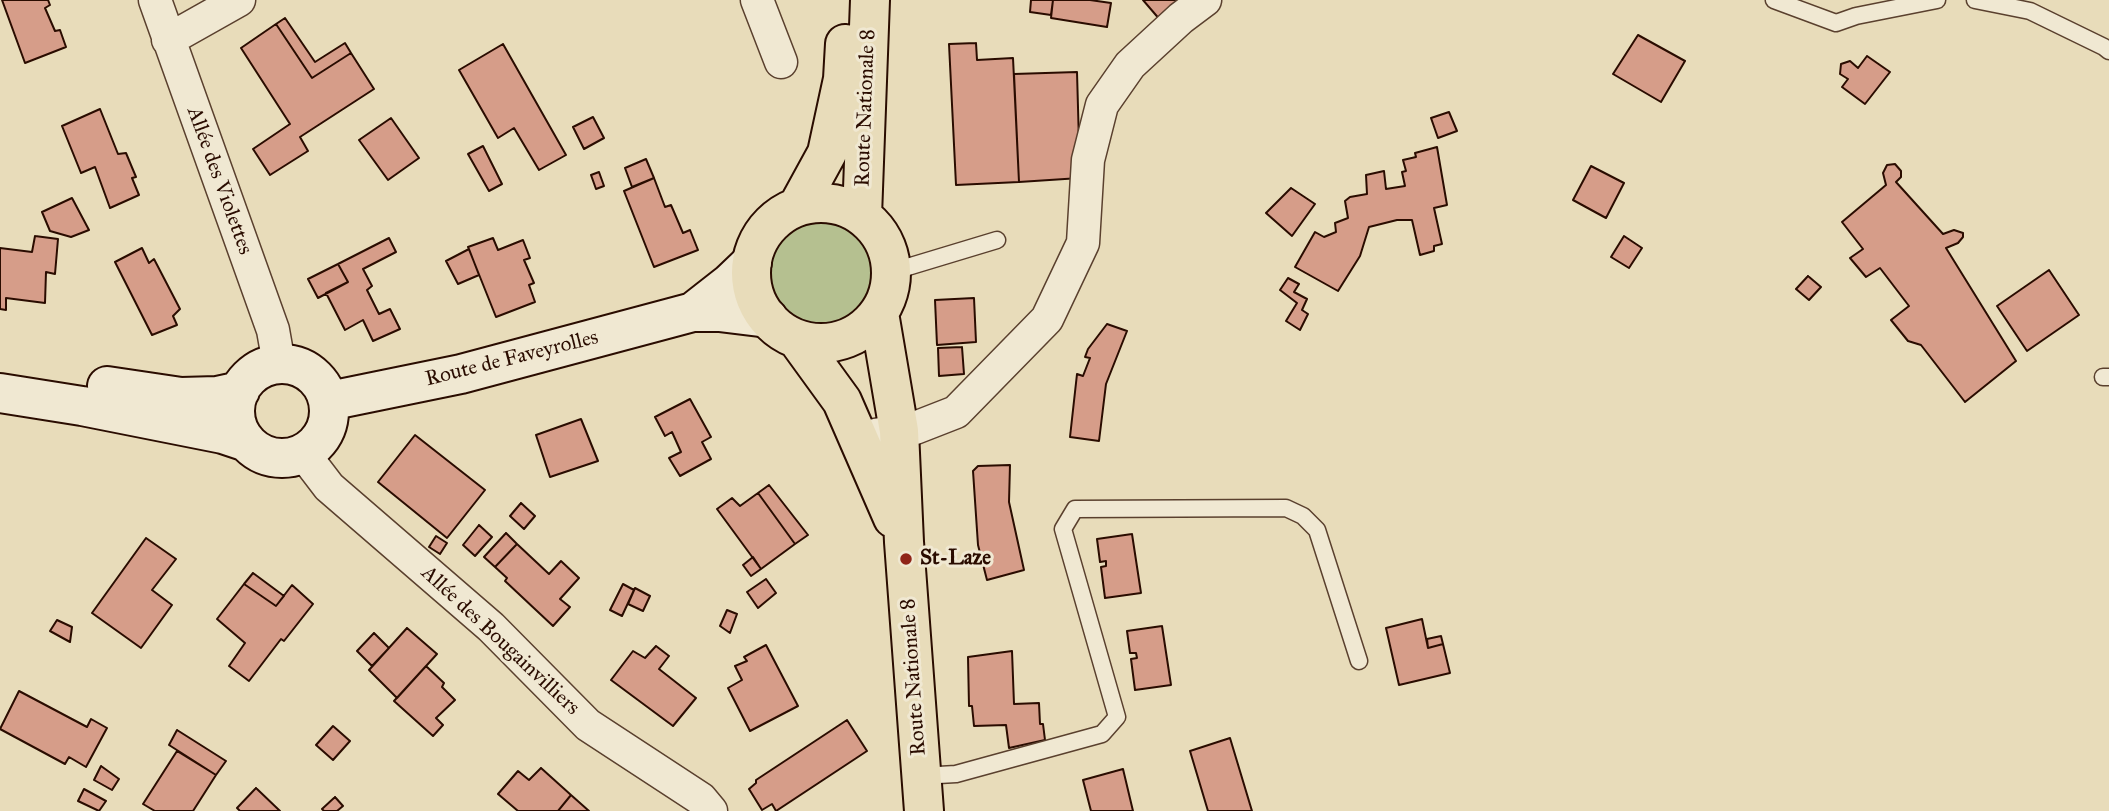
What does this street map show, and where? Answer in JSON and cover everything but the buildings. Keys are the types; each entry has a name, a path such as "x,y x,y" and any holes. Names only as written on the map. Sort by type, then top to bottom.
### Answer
{"main road":[{"name":"Route Nationale 8","path":"798,206 827,153 843,79 847,0"},
{"name":"Route Nationale 8","path":"862,216 870,0"},
{"path":"820,202 842,206 862,216 878,231 888,251 891,272 888,294 879,313 866,327 842,339 815,342 783,328 757,301 752,282 752,262 761,238 776,219 798,206 820,202"},
{"name":"Route de Faveyrolles","path":"694,312 752,262"},
{"name":"Route de Faveyrolles","path":"328,401 461,374 694,312 719,312 783,328"},
{"name":"Route Nationale 8","path":"879,313 899,431 904,542 923,794"},
{"name":"Route Nationale 8","path":"783,328 842,401 904,542"},
{"path":"279,364 301,368 319,381 328,401 329,417 325,432 316,444 303,453 288,458 259,452 247,442 239,430 236,417 236,403 249,377 263,368 279,364"},
{"path":"0,369 181,397 217,396 240,391"},
{"path":"0,393 94,408 223,434 247,442"}],"street":[{"name":"Allée des Violettes","path":"155,0 273,330 279,364"},
{"path":"168,40 239,0"},
{"path":"757,0 780,62"},
{"path":"859,437 915,428 956,412 1047,319 1083,243 1088,160 1102,105 1130,65 1181,18 1205,0"},
{"name":"Allée des Bougainvilliers","path":"303,453 329,487 491,627 588,725 701,799 711,811"}],"lane":[{"path":"1774,0 1836,23 1856,16 1937,0"},
{"path":"1975,0 2030,11 2109,51"},
{"path":"891,272 997,240"},
{"path":"923,794 956,774 1102,734 1117,717 1063,529 1075,509 1286,508 1303,516 1317,530 1359,662"}],"green space":[{"path":"822,203 848,208 871,223 886,246 891,272 886,298 871,321 848,336 822,341 796,336 773,321 758,298 753,272 758,246 773,223 796,208"}],"place":[{"name":"St-Laze","path":"906,559"}]}
